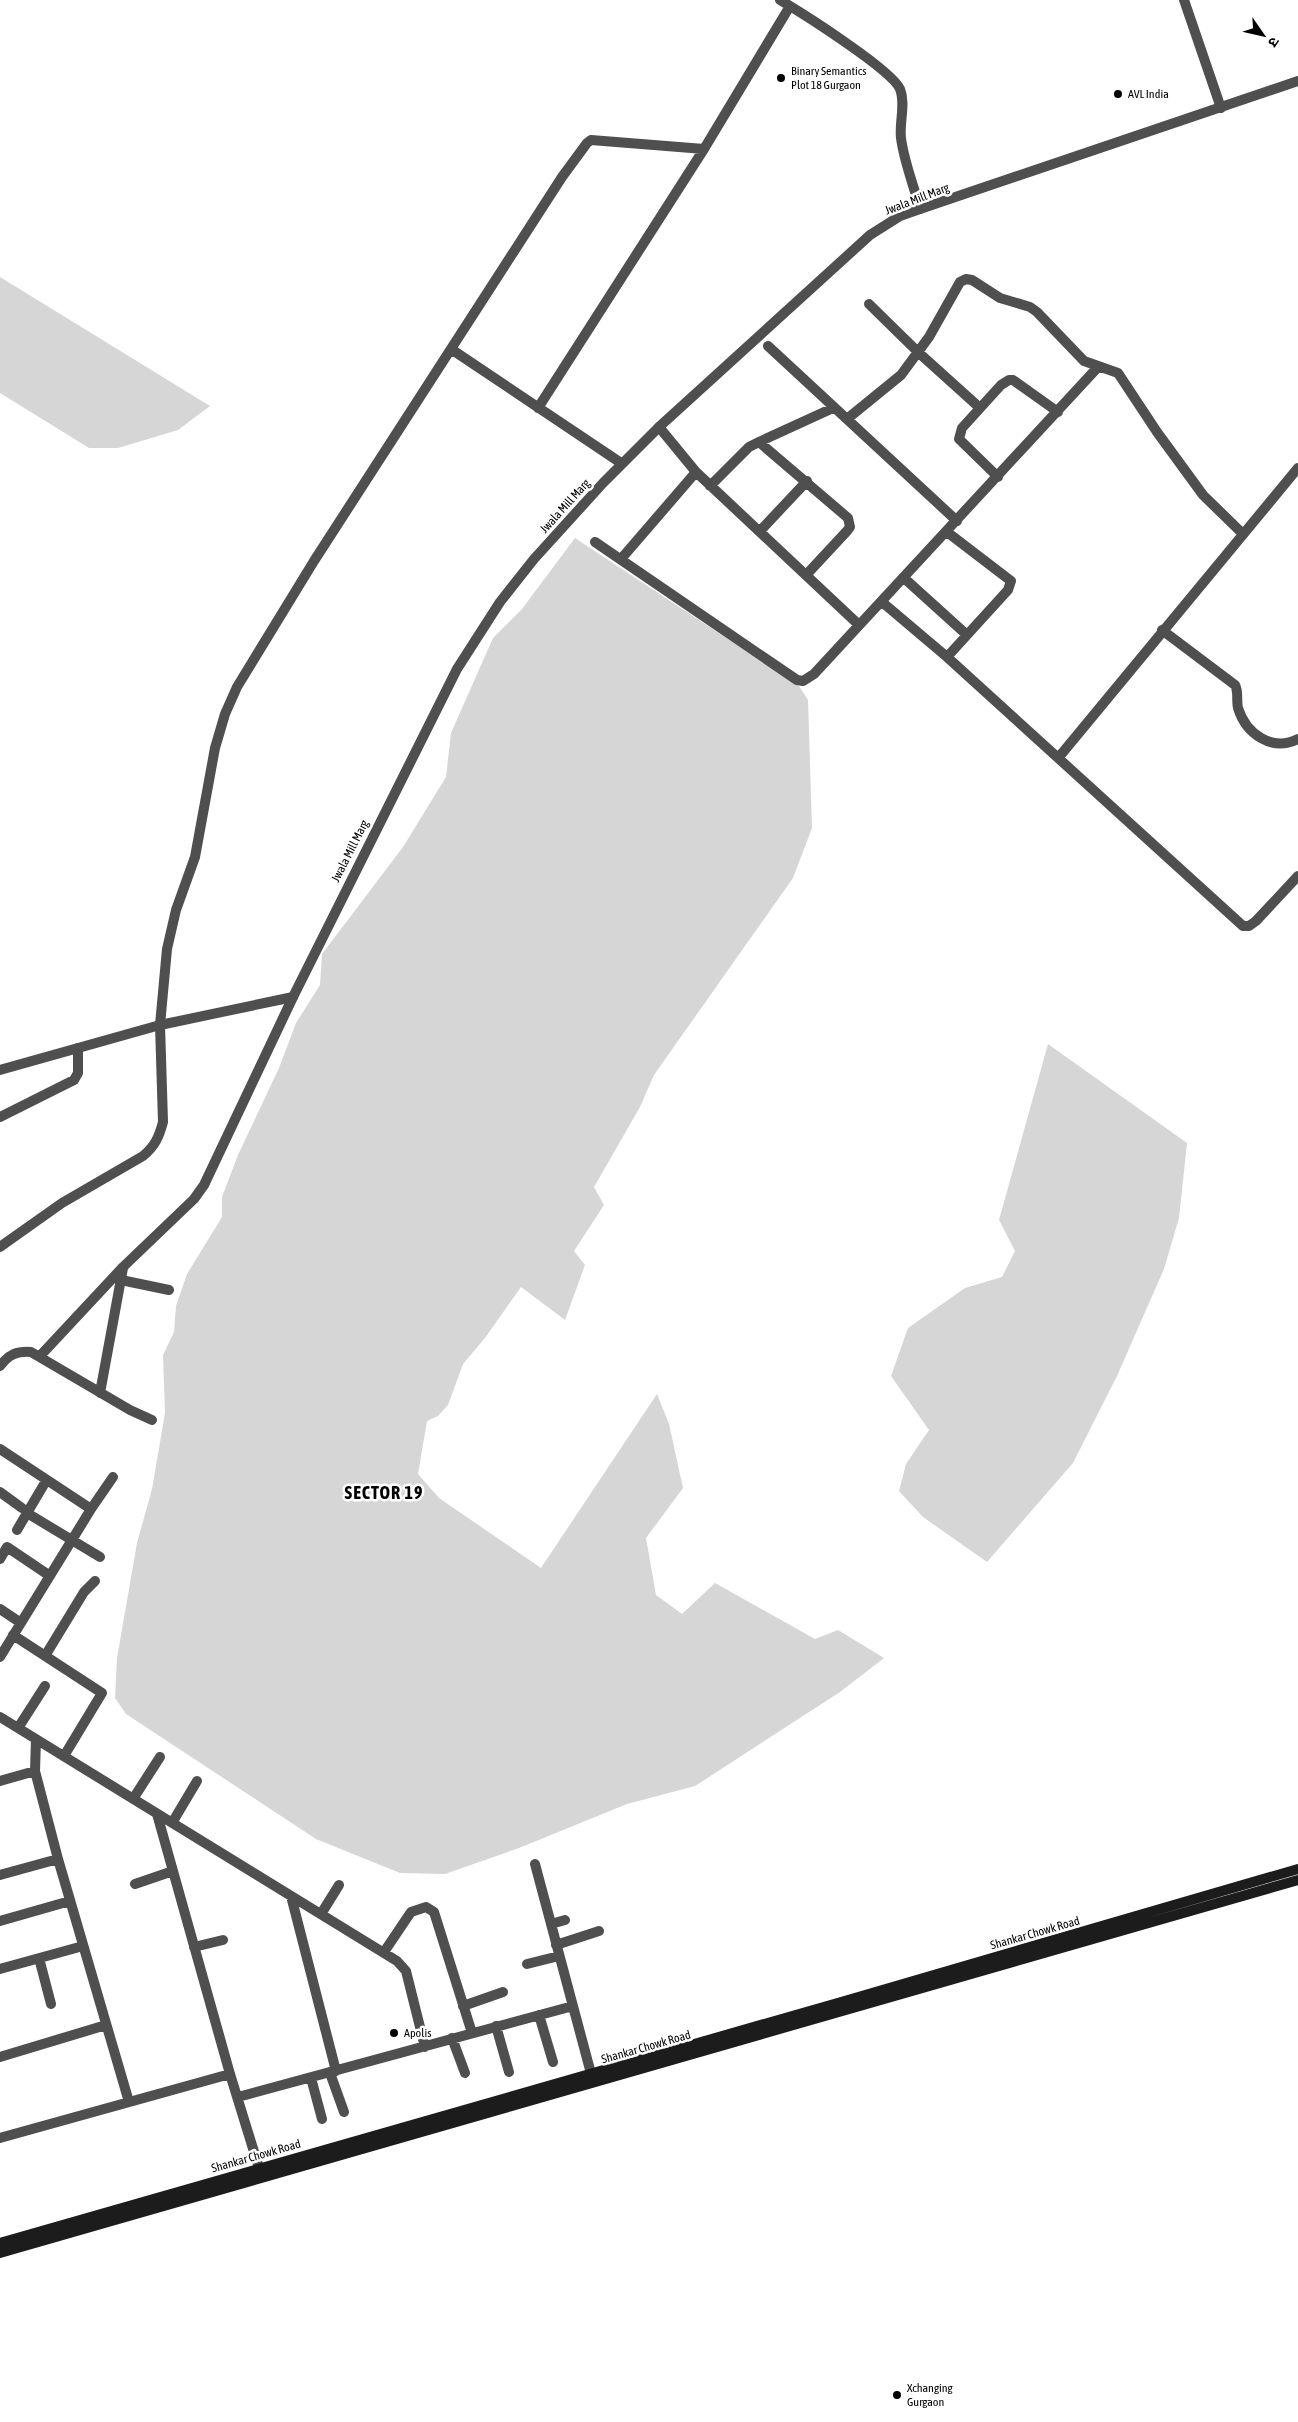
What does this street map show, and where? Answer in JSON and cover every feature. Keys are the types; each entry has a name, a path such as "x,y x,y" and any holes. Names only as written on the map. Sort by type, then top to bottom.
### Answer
{"main road":[{"name":"Shankar Chowk Road","path":"0,2253 1298,1869"},
{"name":"Shankar Chowk Road","path":"0,2243 259,2168 592,2079 1298,1880"}],"street":[{"path":"780,0 871,61 896,83 903,98 902,145 920,209"},
{"path":"1184,0 1221,108"},
{"path":"538,408 704,149 790,6"},
{"name":"Jwala Mill Marg","path":"40,1356 123,1267 194,1199 204,1185 373,833 457,669 478,633 534,559 621,464 659,427 870,235 900,216 1298,82"},
{"path":"0,1247 62,1202 143,1156 153,1147 160,1136 163,1122 160,1025 167,949 176,910 195,857 215,748 225,714 237,687 274,625 586,143 591,140 704,149"},
{"path":"847,419 901,375 918,353 955,290 966,279 978,282 1000,298 1023,304 1037,312 1084,361 1118,373 1157,432 1203,494 1243,534"},
{"path":"869,304 918,353 980,408"},
{"path":"768,346 957,521"},
{"path":"451,349 621,464"},
{"path":"595,542 797,680 809,678 882,602 1098,367"},
{"path":"998,477 959,439 962,428 1001,385 1009,380 1017,382 1058,412"},
{"path":"710,486 749,447 833,408"},
{"path":"659,427 710,486 760,530 859,625"},
{"path":"759,442 808,481 850,523 847,531 806,574"},
{"path":"1059,757 1162,630 1298,468"},
{"path":"621,559 696,472"},
{"path":"760,530 808,481"},
{"path":"946,532 1012,581 1008,590 947,657"},
{"path":"904,578 967,634"},
{"path":"882,602 1059,757 1243,926 1249,926 1256,921 1298,876"},
{"path":"1162,630 1235,685 1240,713 1257,735 1280,745 1298,739"},
{"path":"0,1070 160,1025 293,997"},
{"path":"0,1117 74,1080 78,1073 78,1048"},
{"path":"100,1393 123,1267"},
{"path":"121,1280 169,1290"},
{"path":"0,1366 10,1355 19,1351 31,1352 100,1393 152,1420"},
{"path":"2,1454 91,1508"},
{"path":"0,1656 91,1508 113,1477"},
{"path":"17,1530 25,1510 46,1481"},
{"path":"0,1492 100,1557"},
{"path":"0,1559 7,1547 50,1576"},
{"path":"45,1656 84,1592 96,1581"},
{"path":"0,1609 21,1623"},
{"path":"13,1635 102,1694 64,1756"},
{"path":"18,1728 45,1686"},
{"path":"0,1717 397,1961 406,1971 425,2046"},
{"path":"36,1739 35,1771 58,1859 129,2102"},
{"path":"133,1799 160,1757"},
{"path":"0,1782 35,1771"},
{"path":"172,1824 198,1782"},
{"path":"157,1814 230,2074 259,2168"},
{"path":"0,1875 58,1859"},
{"path":"535,1864 592,2079"},
{"path":"135,1884 173,1871"},
{"path":"321,1914 339,1885"},
{"path":"291,1896 344,2112"},
{"path":"0,1921 70,1901"},
{"path":"384,1952 411,1912 426,1906 431,1908 434,1912 472,2033"},
{"path":"551,1924 565,1920"},
{"path":"527,1964 599,1931"},
{"path":"194,1947 223,1940"},
{"path":"0,1969 83,1946"},
{"path":"39,1958 51,2004"},
{"path":"462,2006 503,1992"},
{"path":"238,2097 573,2006"},
{"path":"539,2015 553,2062"},
{"path":"0,2057 106,2024"},
{"path":"496,2026 509,2072"},
{"path":"452,2038 465,2073"},
{"path":"0,2138 230,2074"},
{"path":"311,2078 322,2119"}],"shaded area":[{"path":"0,277 210,406 178,430 118,448 89,448 0,393"},
{"path":"575,538 799,686 808,700 812,828 793,878 654,1075 640,1107 594,1187 604,1205 574,1251 585,1265 565,1320 521,1287 485,1338 463,1364 448,1405 438,1416 427,1421 418,1474 439,1498 541,1568 657,1394 669,1424 683,1488 646,1538 656,1595 682,1614 715,1583 815,1639 838,1630 884,1658 840,1692 695,1786 627,1804 519,1848 445,1874 400,1873 316,1839 126,1714 115,1698 117,1658 137,1543 152,1489 165,1413 163,1355 174,1332 176,1306 187,1274 222,1217 222,1197 238,1155 279,1068 296,1023 320,985 322,954 403,847 446,777 451,733 493,638 522,609"},
{"path":"1048,1044 1187,1143 1179,1218 1164,1269 1117,1376 1073,1463 987,1562 923,1517 899,1491 906,1464 929,1430 891,1376 908,1328 965,1288 1002,1277 1015,1251 999,1220"}],"place":[{"name":"Binary Semantics Plot 18 Gurgaon","path":"781,78"},
{"name":"AVL India","path":"1118,94"},
{"name":"Apolis","path":"394,2033"},
{"name":"Xchanging Gurgaon","path":"897,2395"}],"district":[{"name":"SECTOR 19","path":"384,1493"}]}
